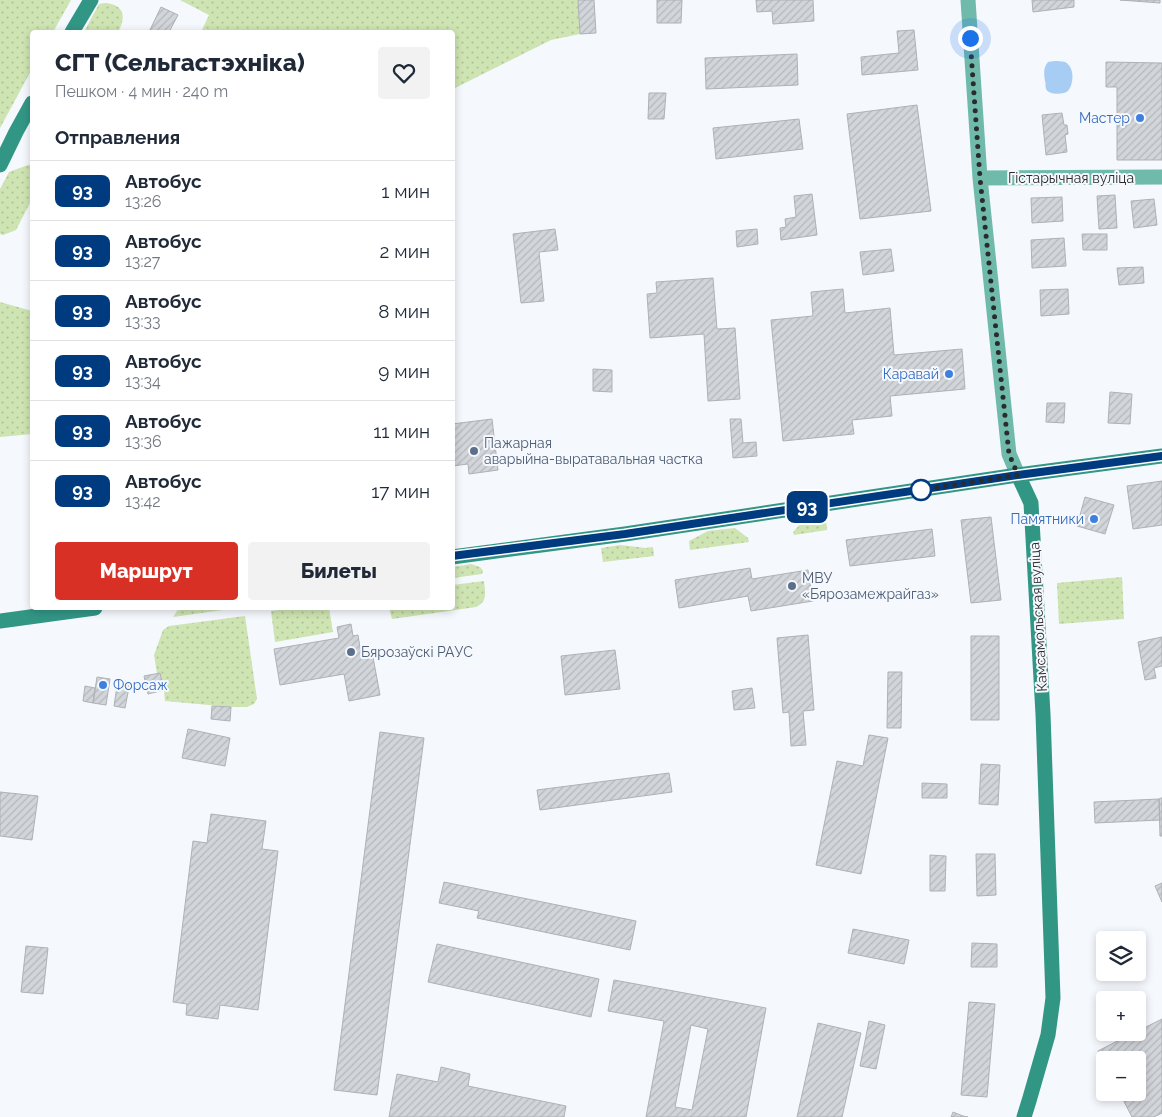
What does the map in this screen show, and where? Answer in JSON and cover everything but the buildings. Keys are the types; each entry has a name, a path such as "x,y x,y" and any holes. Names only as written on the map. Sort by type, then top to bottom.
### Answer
{"main road":[{"path":"73,30 90,0"},
{"path":"0,166 30,107"},
{"path":"455,556 634,532 1018,475 1162,456"},
{"name":"Камсамольская вуліца","path":"1018,475 1032,503 1043,714 1053,998 1048,1035 1024,1117"},
{"path":"0,621 80,610"}],"street":[{"name":"Камсамольская вуліца","path":"968,0 980,178 1009,454 1018,475"},
{"name":"Гістарычная вуліца","path":"980,178 1162,177"}],"green space":[{"path":"0,0 71,0 54,30 30,30 30,73 0,128"},
{"path":"180,0 578,0 580,34 551,40 455,88 455,30 202,30 209,15"},
{"path":"99,4 112,4 120,9 123,17 119,30 85,30"},
{"path":"30,165 30,203 16,230 3,235 0,234 0,189 9,172"},
{"path":"0,302 30,310 30,434 0,437"},
{"path":"819,517 826,522 827,530 794,535 793,532 805,519"},
{"path":"735,528 748,538 749,542 690,550 689,541 708,531"},
{"path":"620,545 653,547 654,556 603,562 601,548"},
{"path":"471,564 480,567 483,571 482,574 455,578 455,567"},
{"path":"1122,577 1124,619 1059,624 1057,583"},
{"path":"484,581 484,599 476,607 455,610 455,585"},
{"path":"179,610 223,610 173,617"},
{"path":"329,610 333,632 275,642 271,611"},
{"path":"390,610 455,610 392,619"},
{"path":"245,616 257,699 254,704 247,707 231,707 165,701 160,673 157,673 154,655 163,630 169,626"}],"water":[{"path":"1054,61 1065,62 1072,72 1070,88 1068,91 1060,94 1046,89 1044,75 1046,64"}],"bus line":[{"name":"93","path":"455,556 625,534 1018,475 1162,456"}],"place":[{"name":"Мастер","path":"1140,118"},
{"name":"Каравай","path":"949,374"},
{"name":"Пажарная аварыйна-выратавальная частка","path":"474,451"},
{"name":"Памятники","path":"1094,519"},
{"name":"МВУ «Бярозамежрайгаз»","path":"792,586"},
{"name":"Бярозаўскі РАУС","path":"351,652"},
{"name":"Форсаж","path":"103,685"}],"route":[{"path":"921,490 1018,475 1009,454 980,178 970,38"}]}
